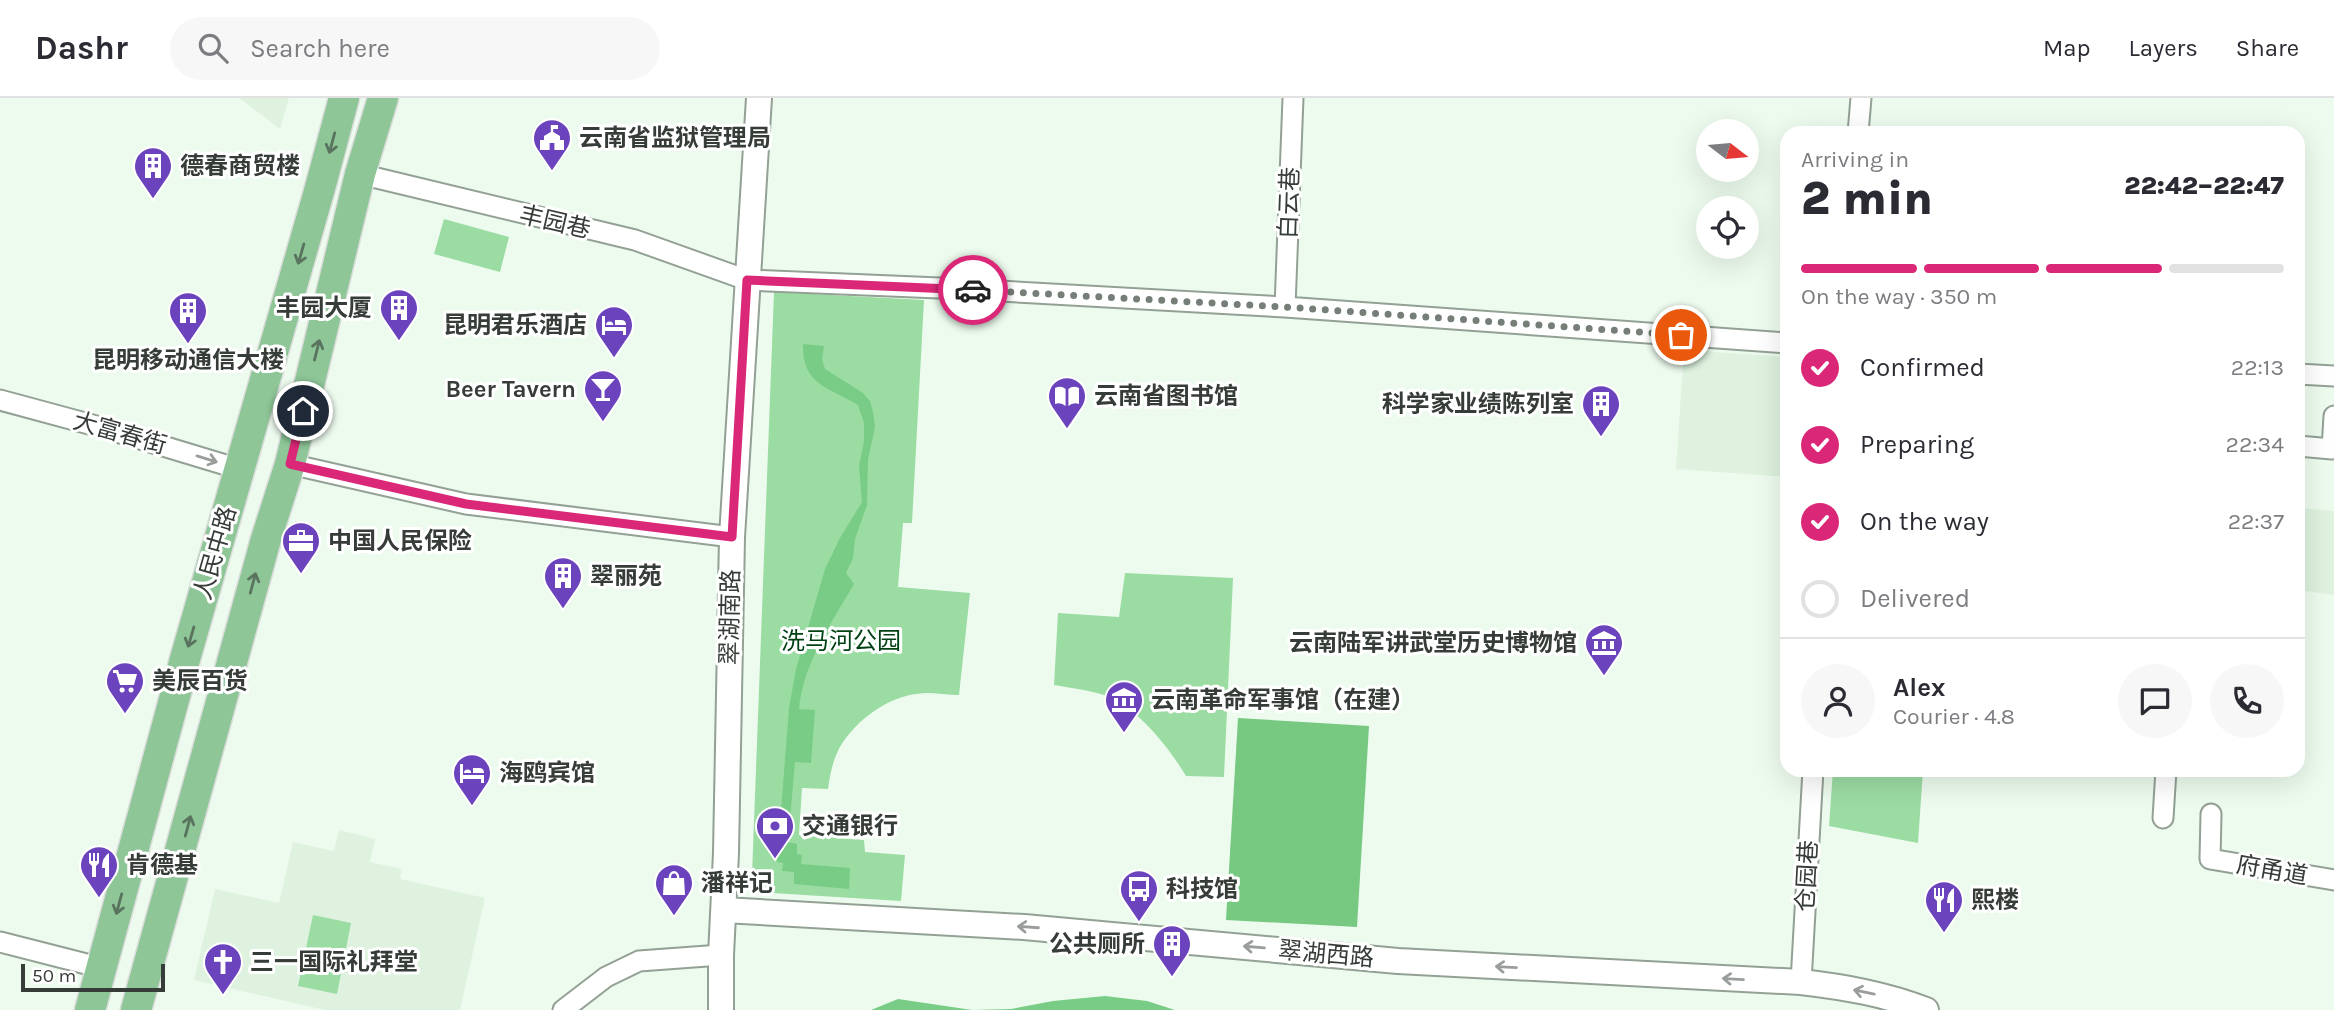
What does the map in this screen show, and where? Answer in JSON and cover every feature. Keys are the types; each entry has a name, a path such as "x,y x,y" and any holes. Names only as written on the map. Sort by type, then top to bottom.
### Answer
{"main road":[{"name":"人民中路","path":"90,1010 185,659 344,98"},
{"name":"人民中路","path":"136,1010 265,539 290,464 361,169 383,98"}],"street":[{"name":"翠湖南路","path":"721,1010 732,537 759,98"},
{"name":"白云巷","path":"1285,307 1293,98"},
{"path":"1859,126 1861,98"},
{"name":"丰园巷","path":"361,169 635,240 747,280 1285,307 1780,342"},
{"path":"2305,374 2334,376"},
{"name":"大富春街","path":"0,400 239,469"},
{"path":"2305,447 2332,449 2334,416"},
{"path":"290,464 466,504 732,537"},
{"name":"仓园巷","path":"1801,982 1813,777"},
{"path":"2163,818 2166,777"},
{"name":"府甬道","path":"2211,814 2210,859 2334,880"},
{"name":"翠湖西路","path":"724,910 1024,927 1398,961 1801,982 1845,987 1926,1010"},
{"path":"0,942 102,968"},
{"path":"563,1010 606,977 639,961 721,955"}],"shaded area":[{"path":"239,98 289,98 280,129"},
{"path":"803,344 824,346 822,359 825,369 863,393 870,401 875,427 868,459 867,505 855,539 853,558 846,573 854,584 812,660 802,692 799,709 815,710 811,763 795,762 788,842 797,844 797,854 802,855 801,864 850,868 849,889 794,884 794,872 782,871 783,863 777,862 789,708 796,669 825,569 862,502 859,466 864,423 858,405 827,389 812,377 804,358"},
{"path":"1684,350 1780,357 1780,476 1676,469"},
{"path":"2305,509 2334,511 2334,595 2305,591"},
{"path":"1238,718 1369,726 1357,927 1226,920"},
{"path":"339,830 375,839 370,862 402,869 400,879 485,898 460,1010 325,1010 194,980 215,889 279,903 293,842 334,851"},
{"path":"1105,996 1147,1001 1175,1010 972,1010 1011,1009 1053,1001"},
{"path":"898,999 972,1010 871,1010"}],"green space":[{"path":"444,219 509,237 500,272 434,254"},
{"name":"洗马河公园","path":"774,292 924,300 912,523 903,523 898,587 970,593 959,695 926,693 902,697 879,708 859,723 837,753 828,789 802,788 799,835 864,840 865,852 905,855 901,901 772,893 752,875"},
{"path":"1125,573 1233,578 1224,777 1186,776 1162,742 1130,709 1107,696 1054,685 1058,613 1119,617"},
{"path":"1832,777 1923,777 1918,843 1829,826"},
{"path":"313,915 351,923 337,994 298,986"}],"way so far":[{"path":"973,290 1285,307 1681,335"}],"place":[{"name":"云南省监狱管理局","path":"552,172"},
{"name":"德春商贸楼","path":"153,200"},
{"name":"丰园大厦","path":"399,342"},
{"name":"昆明移动通信大楼","path":"188,345"},
{"name":"昆明君乐酒店","path":"614,359"},
{"name":"Beer Tavern","path":"603,423"},
{"name":"云南省图书馆","path":"1067,430"},
{"name":"科学家业绩陈列室","path":"1601,438"},
{"name":"中国人民保险","path":"301,575"},
{"name":"翠丽苑","path":"563,610"},
{"name":"云南陆军讲武堂历史博物馆","path":"1604,677"},
{"name":"美辰百货","path":"125,715"},
{"name":"云南革命军事馆（在建）","path":"1124,734"},
{"name":"海鸥宾馆","path":"472,807"},
{"name":"交通银行","path":"775,860"},
{"name":"肯德基","path":"99,899"},
{"name":"潘祥记","path":"674,917"},
{"name":"科技馆","path":"1139,923"},
{"name":"熙楼","path":"1944,934"},
{"name":"公共厕所","path":"1172,978"},
{"name":"三一国际礼拜堂","path":"223,996"}],"route":[{"path":"303,411 290,464 466,504 732,537 747,280 973,290"}]}
